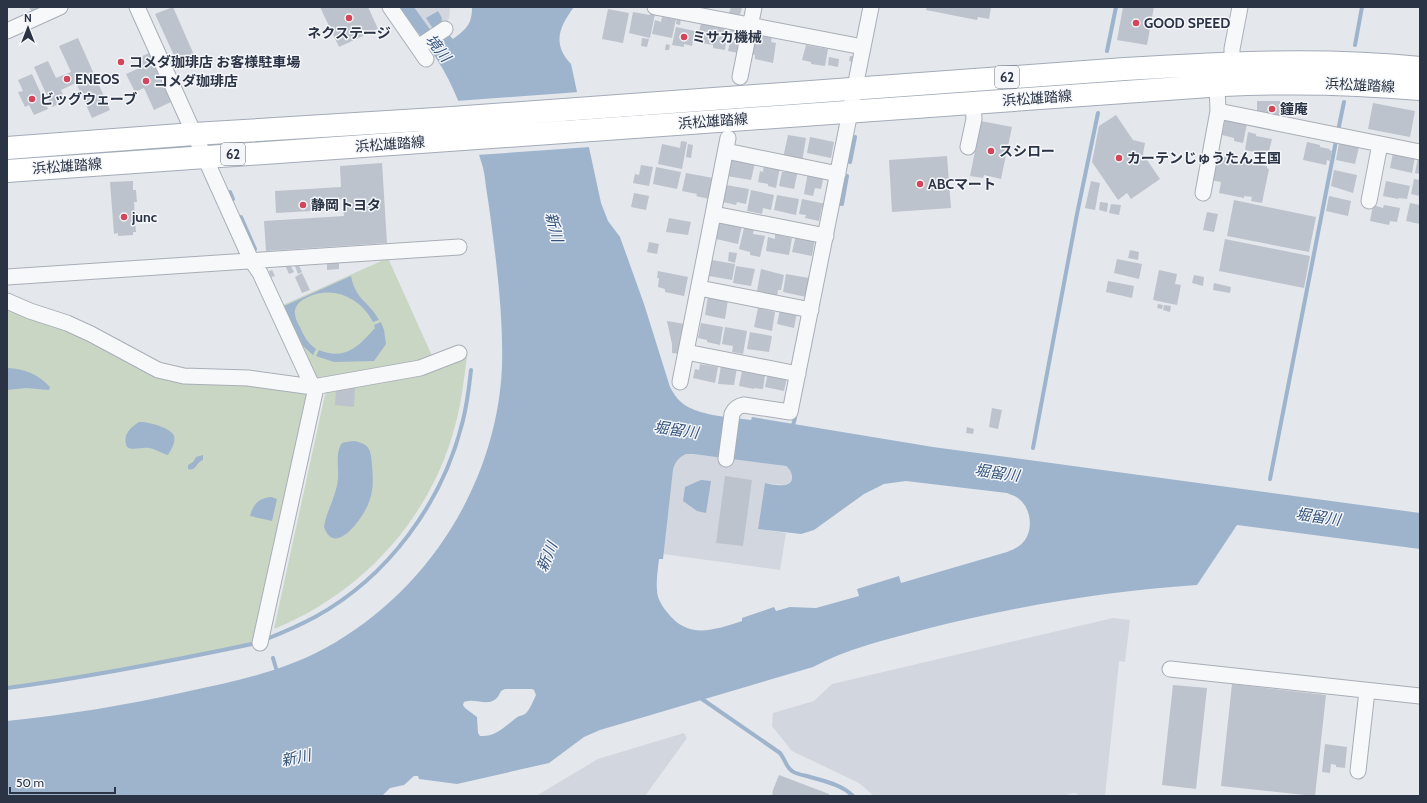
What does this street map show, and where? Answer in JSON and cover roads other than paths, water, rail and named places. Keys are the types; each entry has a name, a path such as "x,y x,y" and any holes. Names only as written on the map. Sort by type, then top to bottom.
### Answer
{"main road":[{"name":"浜松雄踏線","path":"7,148 194,134 595,108 1117,69 1232,63 1320,62 1420,68"},
{"name":"浜松雄踏線","path":"7,171 1217,86 1314,83 1420,89"}],"street":[{"path":"7,31 60,7"},
{"path":"137,7 251,260 260,273 315,392 260,644"},
{"path":"390,7 423,50 445,29"},
{"path":"655,7 863,47"},
{"path":"740,77 754,7"},
{"path":"726,459 732,414 739,406 744,405 790,412 872,7"},
{"path":"1232,63 1232,49 1240,7"},
{"path":"1203,193 1218,111 1217,86"},
{"path":"968,147 974,119 973,103"},
{"path":"1218,111 1420,152"},
{"path":"1369,201 1380,144"},
{"path":"680,382 727,145 838,174"},
{"path":"714,214 826,236"},
{"path":"7,277 459,247"},
{"path":"699,288 811,310"},
{"path":"7,301 30,311 57,319 79,328 105,340 146,364 171,374 184,376 248,378 313,387 413,369 460,353"},
{"path":"686,352 798,374"},
{"path":"1170,670 1420,696"},
{"path":"1358,771 1367,691"}],"water":[{"path":"399,7 414,7 432,32 450,36 453,39 467,26 471,18 472,7 574,7 561,29 560,42 561,49 565,57 571,64 601,203 608,221 620,237 644,304 670,387 678,399 687,407 704,413 724,417 751,420 752,417 933,447 1420,513 1420,549 1237,525 1197,585 1127,591 1058,601 989,614 894,637 852,650 813,667 600,730 584,737 549,763 457,784 419,779 418,776 414,776 404,785 390,788 382,796 7,796 7,721 96,709 205,688 244,679 282,667 318,652 336,642 370,618 402,591 429,559 453,525 473,488 487,449 497,409 502,367 500,301 485,177 475,144 449,80 429,48","holes":["686,454 786,466 788,468 792,474 792,480 788,484 774,485 765,483 758,529 801,534 814,530 864,494 884,484 906,481 1007,493 1016,497 1024,504 1029,516 1029,530 1024,542 1018,547 1007,552 901,583 899,576 857,589 859,596 816,608 790,607 776,611 774,607 742,618 742,621 721,627 693,630 675,621 662,605 657,593 657,574 659,559 663,559 673,470 677,460","505,689 532,689 536,695 525,714 516,718 504,728 491,735 480,736 478,733 477,717 465,708 463,705 464,702 489,702 498,697 501,691"]},
{"path":"438,11 442,18 441,26 434,30 426,18"},
{"path":"351,276 359,296 379,320 373,322 368,314 354,300 336,293 327,292 306,298 297,305 295,314 305,337 316,349 313,355 303,346 284,306"},
{"path":"381,322 386,344 374,361 334,362 316,356 319,350 336,354 351,350 369,335 375,328 374,325"},
{"path":"7,368 31,373 45,382 50,387 49,390 26,388 7,390"},
{"path":"139,422 159,426 169,430 172,433 174,436 174,441 168,455 149,448 132,449 127,447 126,435 130,429"},
{"path":"354,441 359,442 369,448 373,474 372,493 362,516 356,524 342,537 335,538 329,536 324,527 337,486 340,447 342,443"},
{"path":"203,455 203,460 193,469 188,469 188,465 193,462 196,457"},
{"path":"701,480 711,481 706,513 697,511 683,501 685,487"},
{"path":"271,497 277,499 272,521 250,516 257,502"}],"waterway":[{"path":"1107,51 1116,7"},
{"path":"1355,45 1362,7"},
{"path":"1338,131 1344,102"},
{"path":"1033,448 1077,214 1098,113"},
{"path":"850,162 855,137"},
{"path":"1270,479 1336,141"},
{"path":"837,206 838,203 842,204 847,176"},
{"path":"230,192 233,199"},
{"path":"241,217 255,249"},
{"path":"269,638 315,617 341,600 366,581 388,559 408,535 426,509 441,482 453,453 462,424 469,390 471,370"},
{"path":"792,429 795,418"},
{"path":"7,688 69,679 252,644"},
{"path":"273,658 278,675"},
{"path":"699,697 780,753 788,767 794,772 825,781 843,789 853,796"}],"place":[{"name":"ネクステージ","path":"349,18"},
{"name":"GOOD SPEED","path":"1136,23"},
{"name":"ミサカ機械","path":"684,37"},
{"name":"コメダ珈琲店 お客様駐車場","path":"121,62"},
{"name":"ENEOS","path":"67,79"},
{"name":"コメダ珈琲店","path":"146,81"},
{"name":"ビッグウェーブ","path":"32,99"},
{"name":"鐘庵","path":"1272,109"},
{"name":"スシロー","path":"991,151"},
{"name":"カーテンじゅうたん王国","path":"1119,158"},
{"name":"ABCマート","path":"920,184"},
{"name":"静岡トヨタ","path":"303,205"},
{"name":"junc","path":"124,217"}],"water label":[{"name":"境川","path":"438,48"},
{"name":"新川","path":"554,227"},
{"name":"堀留川","path":"676,430"},
{"name":"堀留川","path":"997,473"},
{"name":"堀留川","path":"1318,517"},
{"name":"新川","path":"547,557"},
{"name":"新川","path":"296,758"}]}
